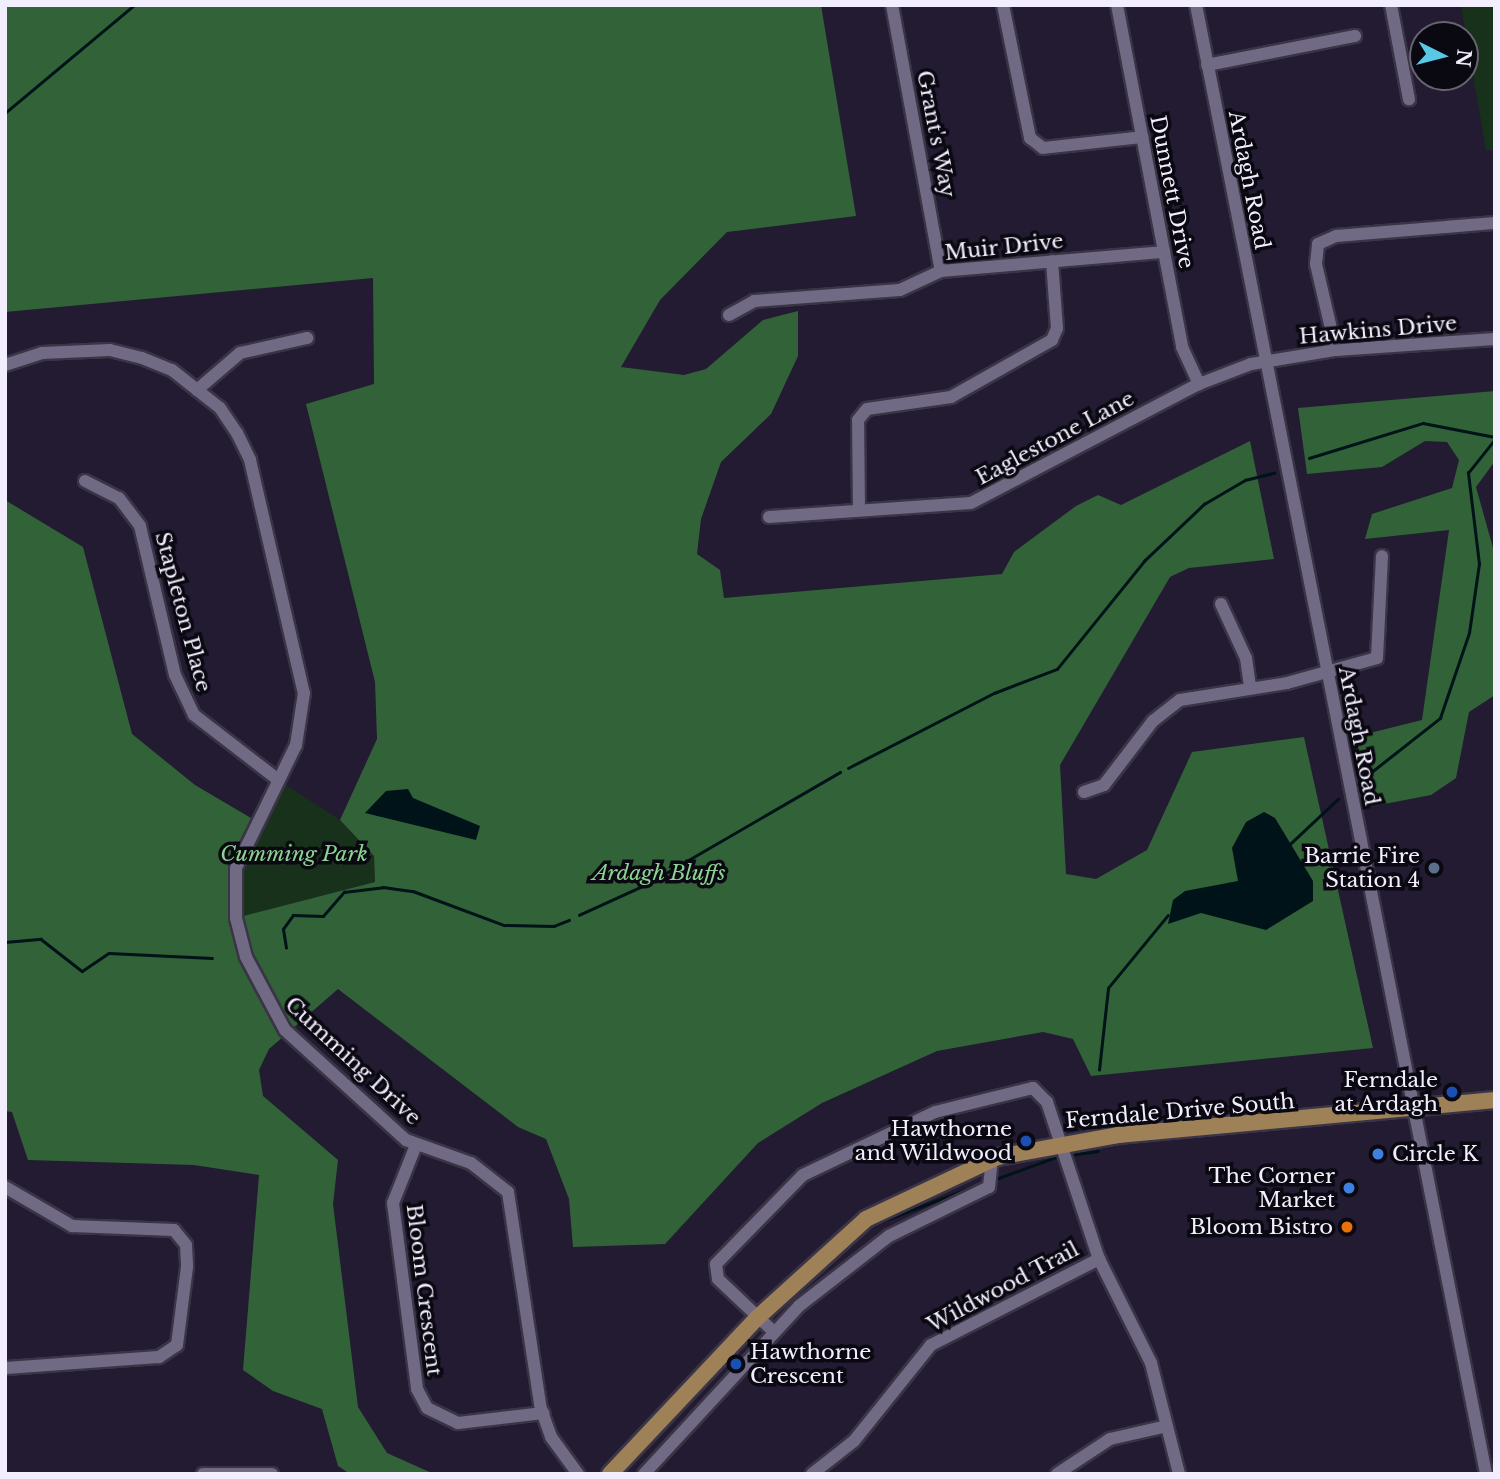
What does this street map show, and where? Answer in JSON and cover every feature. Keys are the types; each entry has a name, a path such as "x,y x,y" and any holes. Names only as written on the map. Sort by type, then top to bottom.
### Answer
{"main road":[{"name":"Ferndale Drive South","path":"610,1474 757,1318 866,1219 992,1160 1060,1143 1495,1100"}],"street":[{"name":"Grant's Way","path":"892,5 941,271"},
{"path":"1003,5 1030,138 1043,148 1142,137"},
{"name":"Dunnett Drive","path":"1117,5 1182,346 1199,384"},
{"name":"Ardagh Road","path":"1196,5 1411,1107 1486,1474"},
{"path":"1391,5 1409,99"},
{"path":"1207,65 1355,36"},
{"path":"1336,350 1316,264 1318,244 1336,236 1495,223"},
{"name":"Muir Drive","path":"729,315 754,301 900,290 941,271 1164,252"},
{"path":"859,510 863,415 884,403 951,397 1052,340 1058,328 1052,261"},
{"path":"197,390 240,353 307,338"},
{"name":"Hawkins Drive","path":"1265,362 1336,350 1495,339"},
{"name":"Cumming Drive","path":"5,365 42,353 110,350 172,370 220,408 250,460 288,610 304,693 296,745 277,779 236,868 236,918 246,957 285,1030 416,1145 471,1163 508,1192 542,1413 551,1437 578,1474"},
{"name":"Eaglestone Lane","path":"769,517 981,499 1199,384 1265,362"},
{"name":"Stapleton Place","path":"85,481 118,498 140,526 175,675 194,715 216,738 277,779"},
{"path":"1084,792 1104,785 1169,706 1326,669 1367,663 1380,653 1382,556"},
{"path":"1221,604 1246,658 1250,688"},
{"path":"774,1332 718,1279 716,1264 803,1175 826,1162 958,1104 1033,1088 1047,1102 1060,1143"},
{"name":"Wildwood Trail","path":"1060,1143 1099,1259 1150,1363 1179,1474"},
{"name":"Bloom Crescent","path":"416,1145 397,1180 393,1205 417,1390 427,1408 458,1423 542,1413"},
{"path":"644,1474 774,1332 867,1251 989,1187 992,1160"},
{"path":"5,1188 72,1226 174,1230 186,1245 187,1268 177,1345 159,1357 5,1368"},
{"name":"Wildwood Trail","path":"812,1474 854,1441 931,1345 1099,1259"},
{"path":"1057,1474 1110,1439 1167,1426"},
{"path":"203,1474 266,1469 272,1474"}],"green space":[{"name":"Ardagh Bluffs","path":"5,5 821,5 856,216 727,232 660,300 621,367 684,375 706,369 763,320 798,311 798,356 771,414 721,462 701,519 697,554 720,570 724,598 1002,574 1014,552 1076,506 1098,495 1121,505 1250,441 1274,559 1189,568 1170,577 1060,765 1066,874 1096,879 1147,850 1192,752 1304,737 1373,1048 1091,1076 1073,1039 1043,1032 937,1051 822,1103 758,1143 665,1244 573,1247 569,1199 546,1139 518,1127 338,989 269,1049 259,1070 263,1096 338,1160 333,1204 358,1407 387,1453 434,1474 350,1474 338,1466 322,1409 273,1391 243,1370 259,1175 194,1165 28,1160 12,1112 5,1111 5,500 83,547 132,734 195,785 256,821 236,868 236,918 375,882 374,856 340,820 377,739 375,682 306,404 374,384 373,278 5,312"},
{"path":"1461,5 1495,5 1495,150 1486,150 1476,91 1479,91 1479,21 1464,21"},
{"path":"1495,391 1495,461 1476,487 1495,555 1495,695 1469,712 1456,778 1431,795 1369,807 1354,737 1422,720 1449,530 1365,539 1372,514 1452,488 1459,460 1447,442 1425,441 1382,467 1307,474 1298,408"},
{"name":"Cumming Park","path":"277,779 340,820 374,856 375,882 236,918 236,868"}],"shaded area":[{"path":"408,789 413,798 480,826 476,840 365,813 386,791"},
{"path":"1264,812 1275,818 1313,881 1313,901 1266,930 1201,913 1168,924 1173,900 1185,891 1238,881 1232,848 1246,822"}],"waterway":[{"path":"5,113 134,5"},
{"path":"1309,458 1423,423 1495,437"},
{"path":"1360,781 1440,718 1469,633 1479,564 1468,473 1495,439"},
{"path":"848,768 994,693 1057,669 1144,561 1204,504 1245,480 1274,473"},
{"path":"579,915 647,884 840,772"},
{"path":"1290,844 1338,799"},
{"path":"286,948 283,929 293,915 323,916 344,892 383,887 413,891 504,925 554,926 569,920"},
{"path":"1099,1070 1108,988 1168,915"},
{"path":"5,942 41,939 82,971 109,953 212,958"},
{"path":"1069,1155 1098,1151"},
{"path":"993,1180 1059,1156"},
{"path":"872,1225 983,1183"}],"place":[{"name":"Barrie Fire Station 4","path":"1434,868"},
{"name":"Ferndale at Ardagh","path":"1452,1092"},
{"name":"Hawthorne and Wildwood","path":"1026,1141"},
{"name":"Circle K","path":"1378,1154"},
{"name":"The Corner Market","path":"1349,1188"},
{"name":"Bloom Bistro","path":"1347,1227"},
{"name":"Hawthorne Crescent","path":"736,1364"}]}
